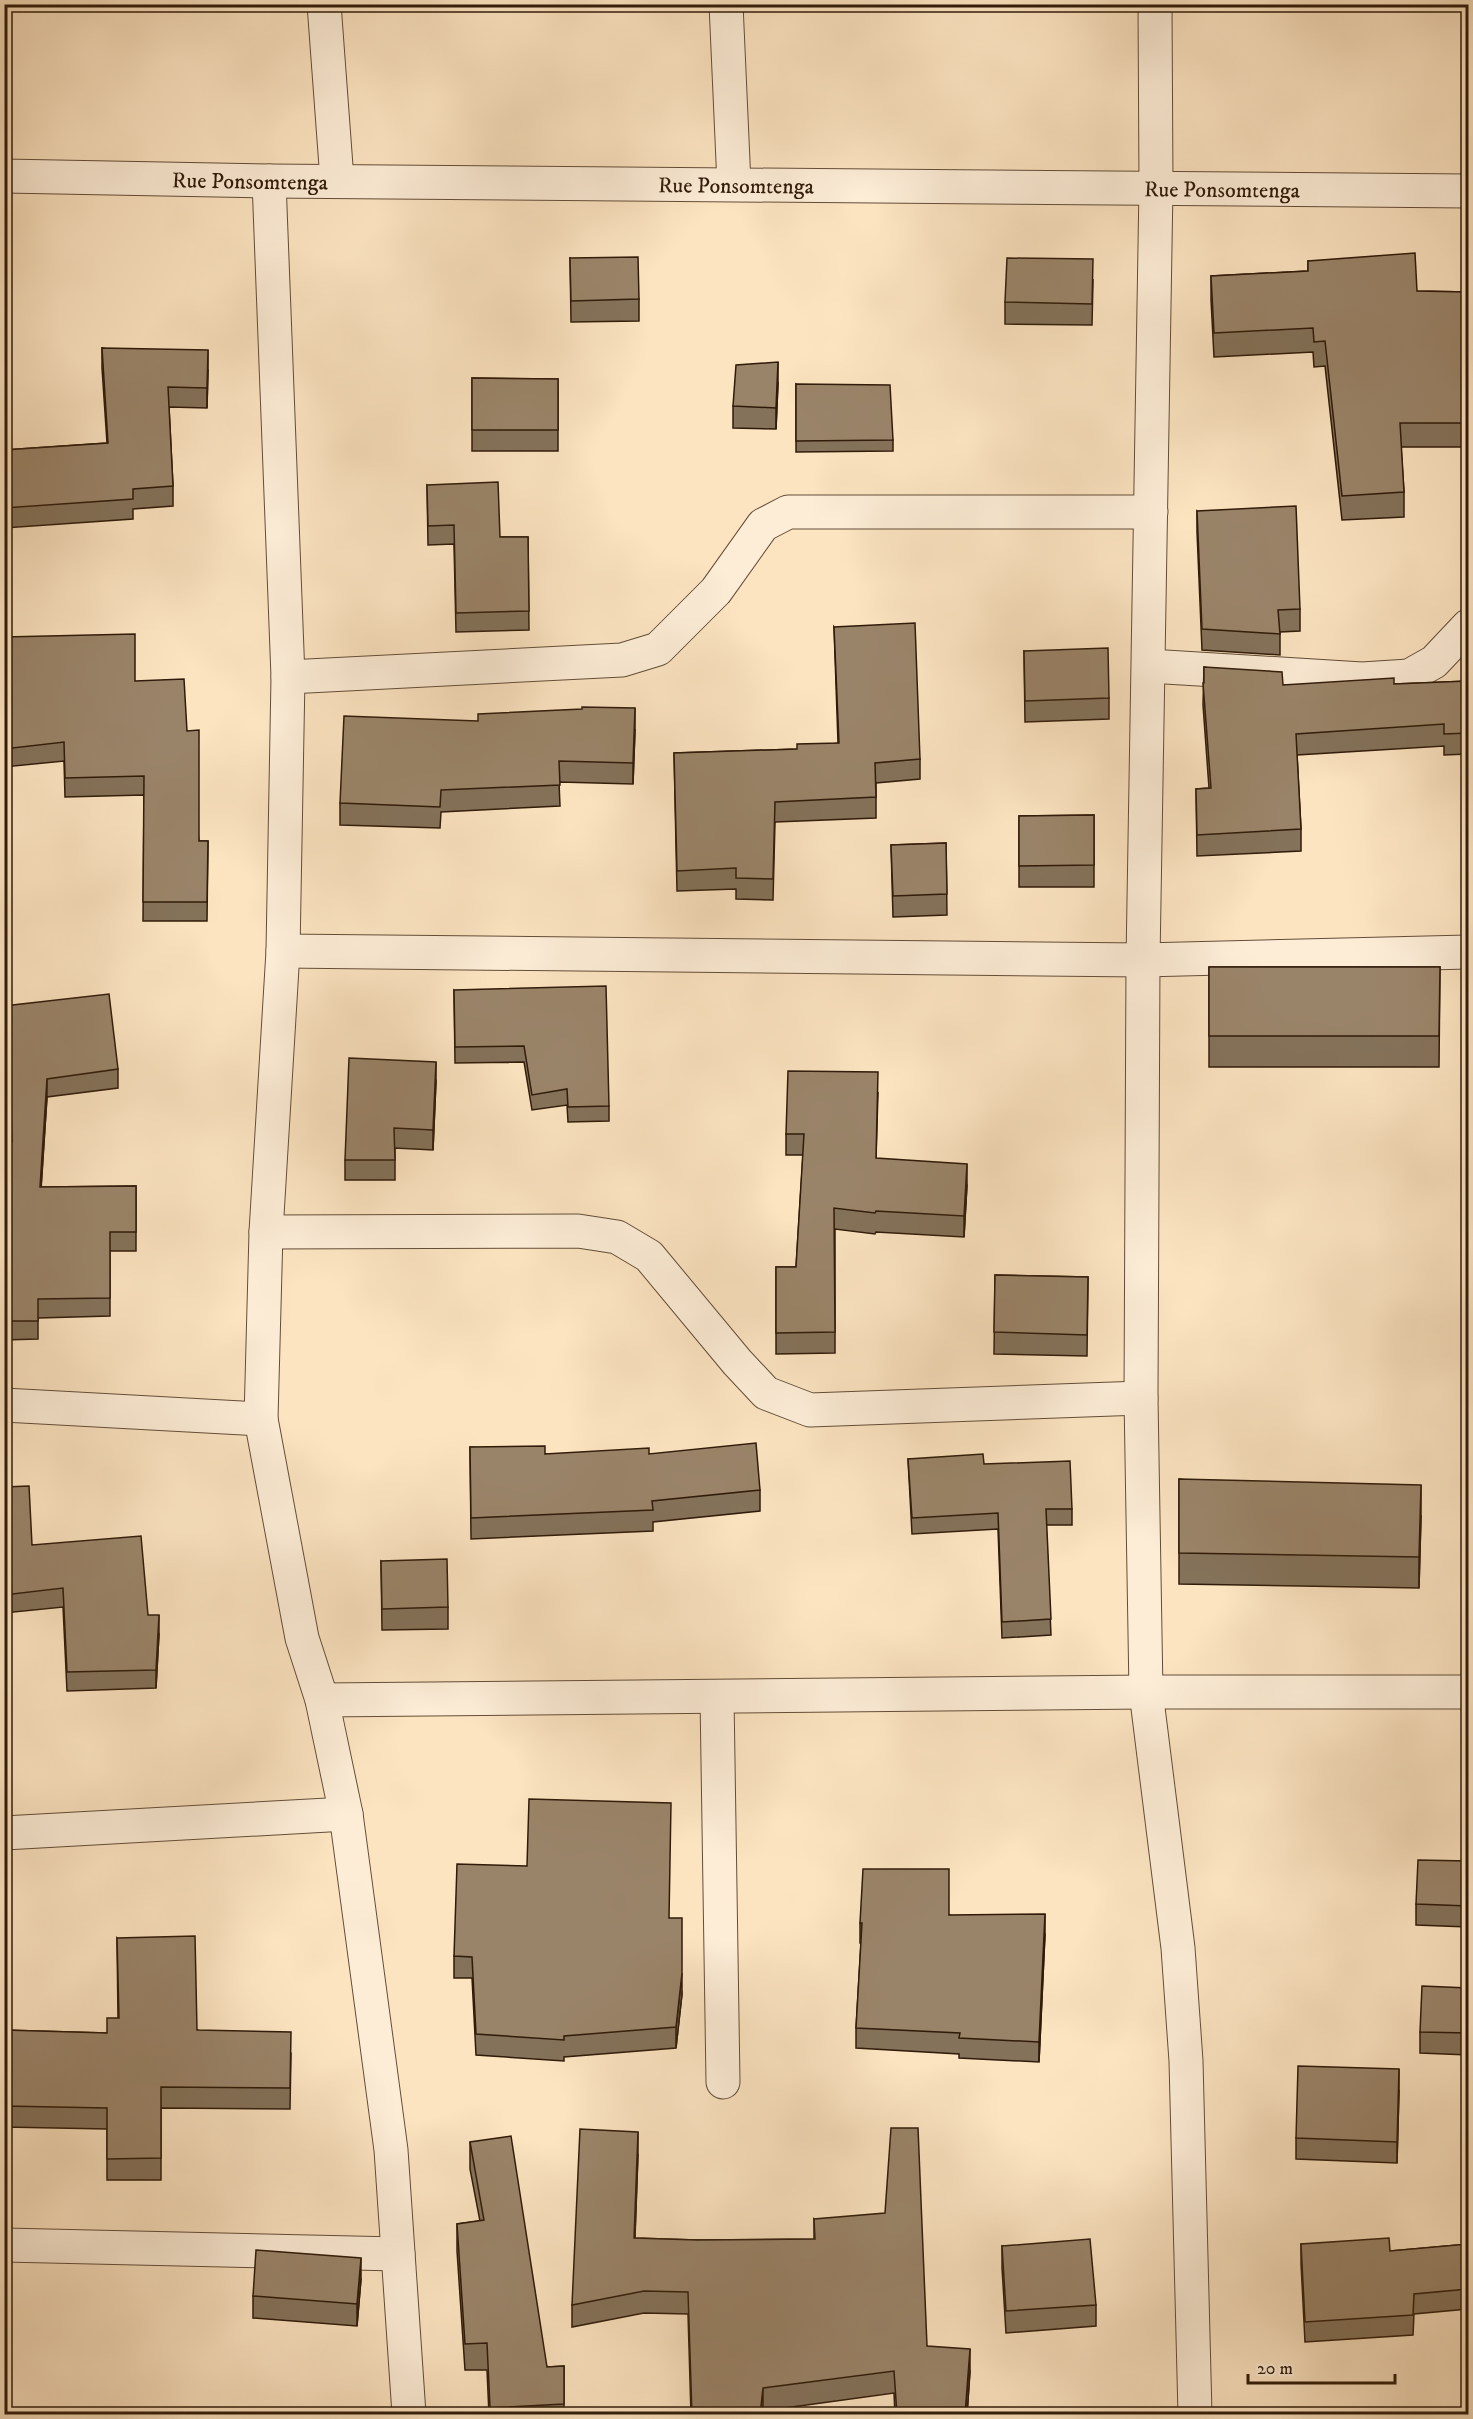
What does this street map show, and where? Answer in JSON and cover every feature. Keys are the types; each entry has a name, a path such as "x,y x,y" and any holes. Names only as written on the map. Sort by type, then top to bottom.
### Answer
{"street":[{"path":"324,4 337,180"},
{"path":"726,4 734,184"},
{"path":"1155,4 1156,187 1143,960 1142,1398 1146,1692 1178,1947 1186,2061 1195,2415"},
{"name":"Rue Ponsomtenga","path":"4,176 269,181 1468,191"},
{"path":"269,181 288,676 283,951 266,1232 261,1419 302,1638 322,1700 346,1814 391,2150 409,2415"},
{"path":"288,676 622,660 658,649 716,591 763,525 788,512 1151,512"},
{"path":"1149,666 1362,679 1409,676 1434,662 1468,626"},
{"path":"283,951 1143,960 1468,952"},
{"path":"266,1232 578,1231 617,1237 650,1256 737,1362 766,1393 810,1410 1142,1398"},
{"path":"4,1405 261,1419"},
{"path":"322,1700 1146,1692 1468,1692"},
{"path":"717,1697 723,2082"},
{"path":"4,1833 346,1814"},
{"path":"4,2245 398,2254"}],"building":[{"path":"1415,253 1417,291 1468,292 1468,423 1400,423 1404,492 1342,496 1325,341 1314,342 1313,328 1214,333 1211,276 1308,271 1308,261"},
{"path":"638,257 639,299 571,301 570,258"},
{"path":"1007,258 1093,259 1092,304 1005,302"},
{"path":"102,348 208,350 207,388 168,387 173,486 133,489 133,499 4,508 4,450 108,443"},
{"path":"778,362 776,408 733,406 736,365"},
{"path":"472,378 558,379 558,430 472,430"},
{"path":"796,384 890,385 893,440 796,441"},
{"path":"498,482 500,537 528,537 529,611 456,613 454,525 428,526 427,485"},
{"path":"1296,506 1300,609 1278,610 1280,634 1202,629 1197,511"},
{"path":"915,623 920,759 875,763 876,797 775,802 773,879 736,878 736,868 677,871 674,753 797,749 797,744 839,743 834,627"},
{"path":"135,634 135,681 184,679 187,731 199,730 199,841 208,841 207,902 143,902 144,776 65,778 64,742 4,749 4,637"},
{"path":"1108,648 1109,698 1025,701 1024,651"},
{"path":"1204,667 1282,672 1283,685 1394,678 1394,684 1468,681 1468,733 1444,734 1444,724 1296,734 1301,829 1197,835 1196,789 1211,788 1203,683"},
{"path":"582,707 635,708 633,763 559,761 560,785 441,790 440,807 340,803 344,716 478,721 478,714 582,709"},
{"path":"1094,815 1094,865 1019,866 1019,816"},
{"path":"946,843 947,894 893,896 891,845"},
{"path":"1209,967 1440,967 1439,1036 1209,1036"},
{"path":"606,986 609,1106 568,1107 567,1089 532,1095 524,1046 455,1047 454,990"},
{"path":"109,994 118,1069 47,1079 40,1187 136,1186 136,1232 110,1232 110,1298 38,1299 38,1321 4,1321 4,1141 12,1142 9,1044 4,1044 4,1006"},
{"path":"349,1058 436,1062 433,1130 394,1128 395,1160 345,1160"},
{"path":"788,1071 878,1072 876,1158 967,1164 964,1216 876,1211 875,1213 834,1208 835,1332 776,1333 776,1267 796,1267 804,1134 786,1134"},
{"path":"995,1275 1088,1277 1087,1335 994,1332"},
{"path":"756,1443 760,1490 652,1501 653,1510 471,1518 470,1447 545,1446 545,1454 649,1448 649,1454"},
{"path":"983,1454 984,1464 1070,1461 1072,1509 1046,1509 1051,1619 1002,1622 998,1513 912,1518 908,1459"},
{"path":"1179,1479 1421,1485 1419,1557 1179,1553"},
{"path":"29,1486 32,1545 141,1536 148,1615 159,1615 156,1670 67,1672 63,1588 4,1595 4,1487"},
{"path":"447,1559 448,1607 382,1609 381,1561"},
{"path":"529,1799 671,1803 669,1918 682,1918 682,1973 676,2027 564,2036 564,2040 476,2034 472,1957 454,1956 457,1864 527,1866"},
{"path":"1418,1860 1468,1861 1468,1906 1416,1904"},
{"path":"863,1869 949,1869 949,1915 1045,1914 1039,2042 959,2038 960,2033 856,2028"},
{"path":"195,1936 197,2030 291,2032 290,2088 161,2087 161,2158 107,2159 107,2108 4,2106 4,2030 107,2033 107,2018 119,2018 117,1938"},
{"path":"1422,1986 1468,1988 1468,2033 1420,2032"},
{"path":"1298,2066 1399,2069 1397,2142 1296,2138"},
{"path":"891,2128 918,2128 927,2346 970,2349 965,2415 897,2415 894,2371 763,2388 760,2415 692,2415 688,2292 644,2291 572,2305 580,2129 638,2132 634,2238 697,2240 815,2239 814,2219 885,2213"},
{"path":"511,2136 547,2367 564,2366 564,2404 490,2408 487,2343 465,2344 457,2224 484,2220 470,2142"},
{"path":"1389,2238 1390,2251 1468,2244 1468,2289 1414,2294 1413,2315 1305,2322 1301,2244"},
{"path":"1090,2239 1096,2305 1006,2311 1002,2246"},
{"path":"256,2250 361,2258 357,2304 253,2296"},
{"path":"4,2270 8,2271 7,2323 4,2323"}]}
